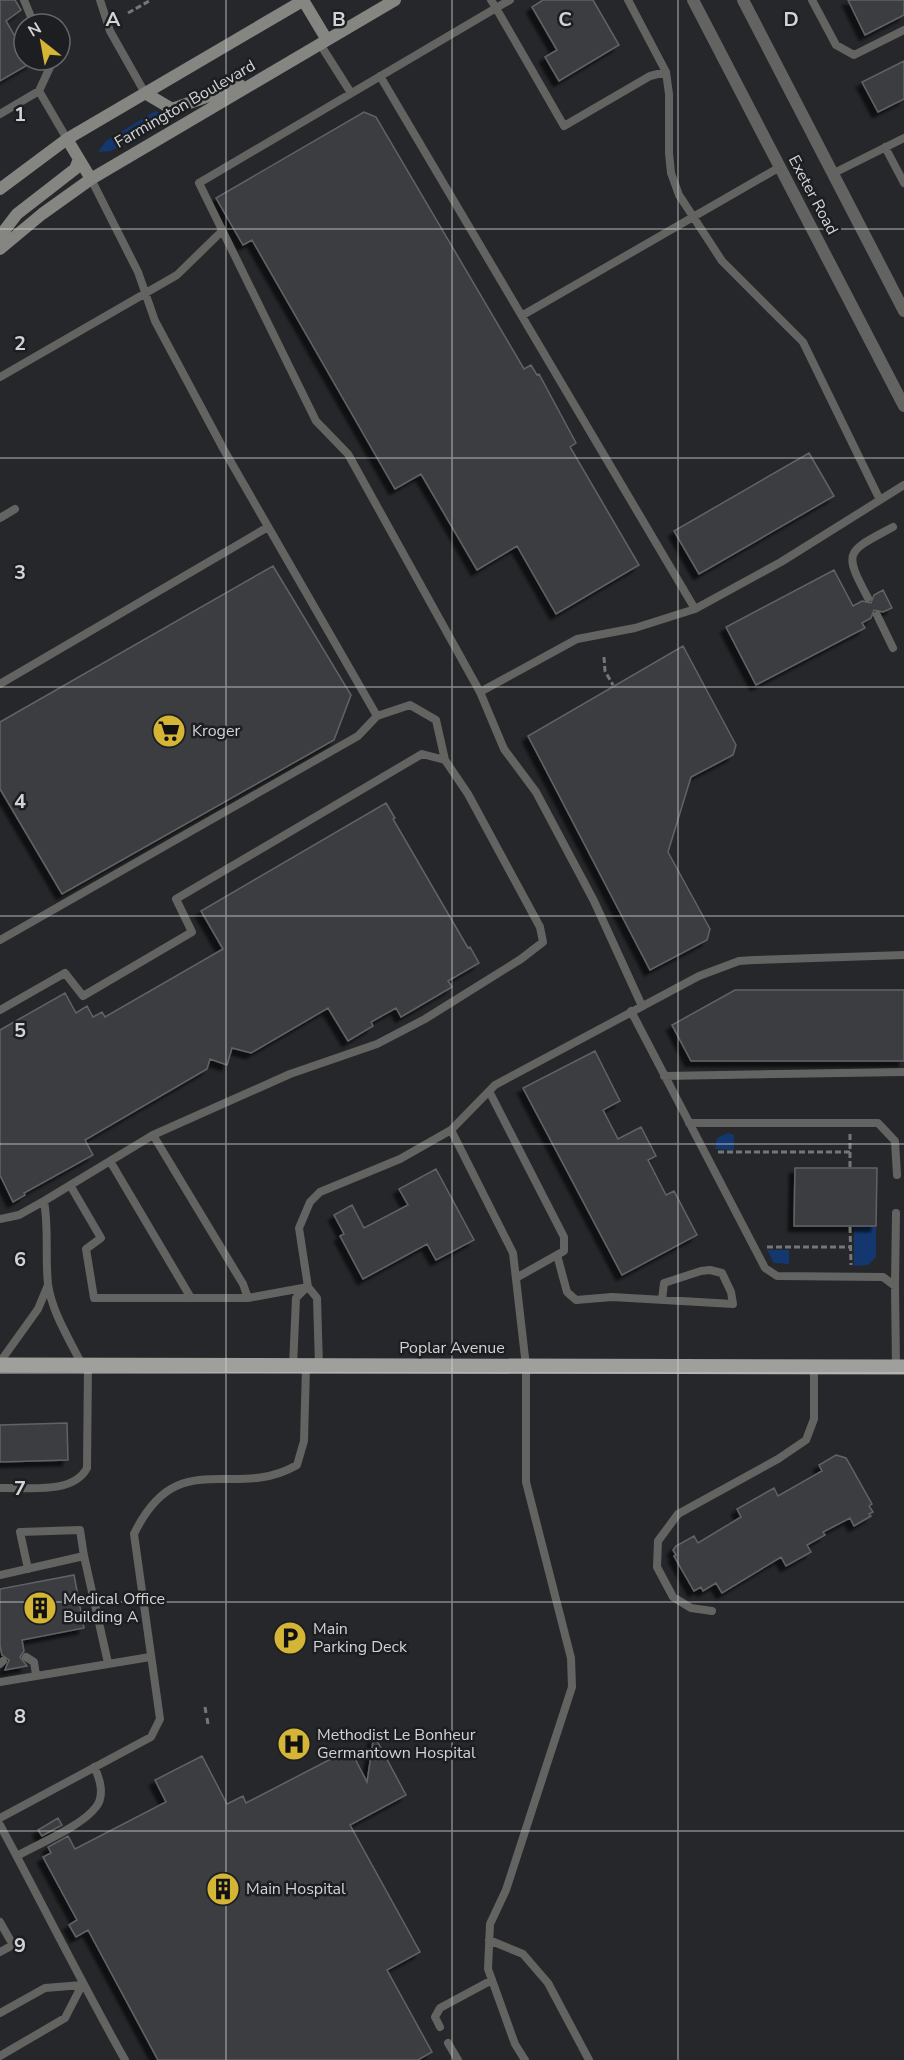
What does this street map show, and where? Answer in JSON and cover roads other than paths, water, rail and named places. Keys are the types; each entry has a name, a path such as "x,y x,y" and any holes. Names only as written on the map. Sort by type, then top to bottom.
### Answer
{"main road":[{"path":"304,0 323,42"},
{"name":"Farmington Boulevard","path":"0,189 67,139 304,0"},
{"name":"Farmington Boulevard","path":"0,249 42,214 91,179 394,0"},
{"path":"145,93 172,109 269,74"},
{"path":"67,139 91,179"},
{"path":"0,236 17,213 75,169 79,159"},
{"name":"Poplar Avenue","path":"0,1363 900,1367"}],"street":[{"name":"Exeter Road","path":"693,0 904,406"},
{"name":"Exeter Road","path":"743,0 903,307"}],"lane":[{"path":"510,0 494,4 380,76 199,183 316,421 348,454 480,693 504,749 536,792 594,901 642,1006"},
{"path":"628,0 666,72 671,173 692,217 723,261 803,342 879,498"},
{"path":"812,0 836,45 854,55 904,30"},
{"path":"101,1 110,31 145,93"},
{"path":"494,4 564,126 650,76 666,72"},
{"path":"323,42 351,93"},
{"path":"0,114 39,91 48,72"},
{"path":"380,76 695,609"},
{"path":"39,91 67,139"},
{"path":"832,174 904,138"},
{"path":"885,147 904,183"},
{"path":"523,315 780,167"},
{"path":"91,179 138,272 155,321 268,527 377,716"},
{"path":"0,377 177,275 222,231"},
{"path":"480,693 577,639 635,627 695,609 781,562 879,498 904,485"},
{"path":"0,518 15,509"},
{"path":"0,684 268,527"},
{"path":"868,598 851,566 853,554 863,543 893,527"},
{"path":"877,615 893,648"},
{"path":"0,940 358,736 377,716 410,705 436,720 445,760 468,794 540,927 543,942 425,1019 377,1044 290,1074 153,1135 19,1215 0,1219"},
{"path":"0,1010 65,974 83,996 192,932 176,898 422,754 445,760"},
{"path":"0,1818 151,1737 158,1727 160,1719 134,1534 143,1515 157,1496 180,1483 208,1478 266,1478 282,1474 297,1465 304,1441 306,1366 317,1298 308,1287 299,1228 310,1202 320,1192 400,1159 451,1130 495,1085 699,976 740,962 904,955"},
{"path":"631,1011 765,1268 777,1276 883,1277 896,1286"},
{"path":"664,1076 904,1072"},
{"path":"489,1091 564,1237 564,1251 516,1278"},
{"path":"689,1123 878,1123 895,1141 897,1175"},
{"path":"451,1130 513,1253 526,1366 526,1482 571,1658 572,1687 506,1890 490,1924 488,1969 521,2059"},
{"path":"153,1135 243,1284 248,1298"},
{"path":"110,1161 191,1298"},
{"path":"70,1185 101,1238 86,1249 94,1298 248,1298 308,1287"},
{"path":"0,1488 69,1485 82,1478 87,1468 85,1365 55,1311 48,1285 49,1227 44,1201"},
{"path":"896,1213 896,1286 900,1367"},
{"path":"557,1255 567,1292 576,1299 612,1297 662,1300 733,1304 731,1292 722,1273 710,1269 664,1283 662,1300"},
{"path":"0,1363 38,1308 48,1285"},
{"path":"306,1366 296,1298 308,1287"},
{"path":"712,1611 691,1608 674,1597 657,1567 658,1542 678,1514 778,1459 806,1440 814,1419 814,1367"},
{"path":"28,1569 20,1532 80,1530 108,1663"},
{"path":"0,1575 84,1556"},
{"path":"26,1657 34,1662 36,1676"},
{"path":"0,1682 150,1657"},
{"path":"17,1856 80,1820 96,1807 101,1792 94,1767"},
{"path":"0,1824 67,1950 82,1985 125,2060"},
{"path":"0,1922 13,1945 0,1952"},
{"path":"489,1940 523,1954 542,1976 589,2060"},
{"path":"440,2027 435,2017 440,2008 492,1980"},
{"path":"0,2013 45,1988 82,1985"},
{"path":"0,2056 65,2018 82,1985"},
{"path":"448,2043 458,2060"}],"place":[{"name":"Kroger","path":"169,731"},
{"name":"Medical Office Building A","path":"40,1608"},
{"name":"Main Parking Deck","path":"290,1638"},
{"name":"Methodist Le Bonheur Germantown Hospital","path":"294,1744"},
{"name":"Main Hospital","path":"223,1889"}]}
